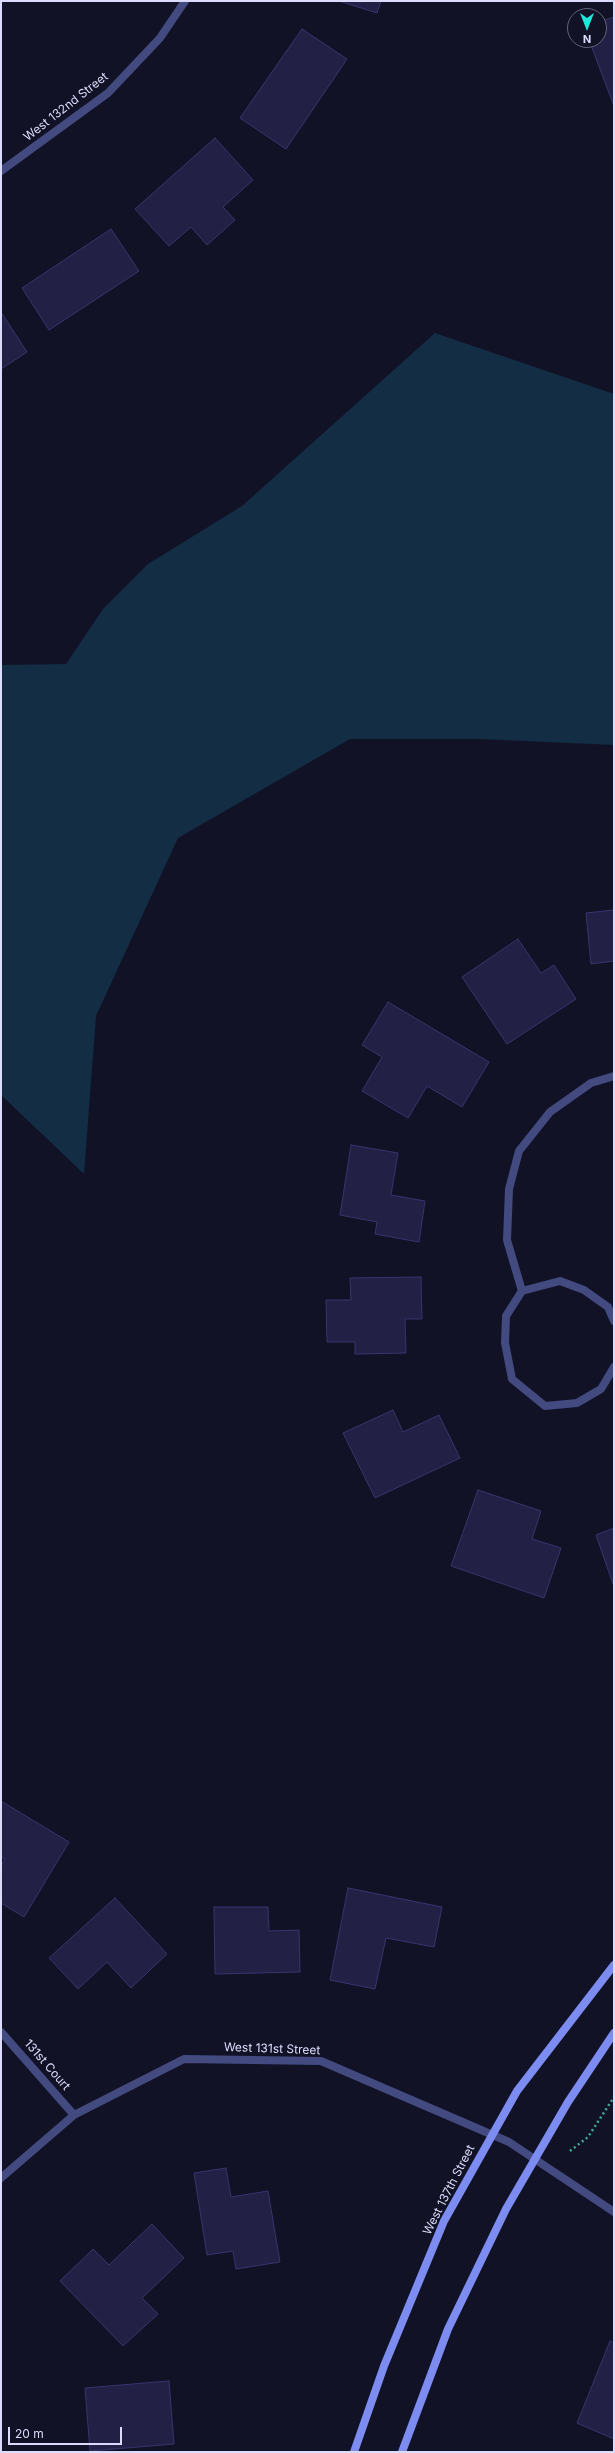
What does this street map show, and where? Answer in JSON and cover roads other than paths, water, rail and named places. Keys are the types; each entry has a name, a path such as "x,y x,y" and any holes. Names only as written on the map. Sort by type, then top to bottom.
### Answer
{"main road":[{"name":"West 137th Street","path":"354,2452 384,2366 444,2221 517,2091 614,1965"},
{"path":"402,2452 448,2328 506,2209 568,2102 614,2033"}],"street":[{"name":"West 132nd Street","path":"1,171 108,93 160,38 185,1"},
{"path":"522,1291 507,1240 509,1189 519,1151 550,1112 591,1083 614,1076"},
{"path":"614,1321 608,1308 584,1290 560,1281 522,1291 506,1316 504,1344 512,1380 546,1406 577,1404 601,1389 614,1366"},
{"name":"131st Court","path":"1,2032 74,2115"},
{"name":"West 131st Street","path":"1,2178 74,2115 184,2059 321,2061 509,2142 614,2212"}],"water":[{"path":"435,333 614,394 614,745 480,739 350,739 178,838 96,1016 84,1174 1,1095 1,665 66,664 103,609 148,564 242,506"}]}
